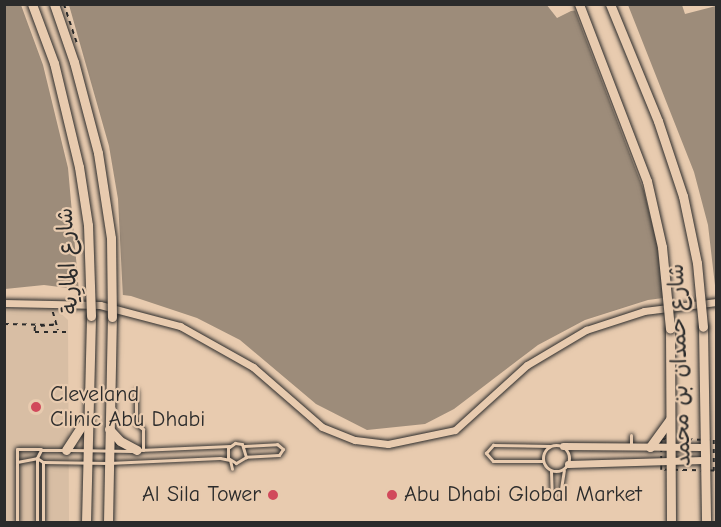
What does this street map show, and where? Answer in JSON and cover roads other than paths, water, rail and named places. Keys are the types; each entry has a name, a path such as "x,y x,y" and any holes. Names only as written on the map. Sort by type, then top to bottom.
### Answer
{"street":[{"name":"شارع المارِية","path":"32,4 67,110 88,225 91,316 86,522"},
{"name":"شارع المارِية","path":"54,4 74,62 98,153 111,238 108,522"},
{"name":"شارع حمدان بن محمد","path":"579,4 634,139 658,224 668,292 671,522"},
{"name":"شارع حمدان بن محمد","path":"610,4 664,137 694,243 703,327 702,447 706,522"},
{"path":"4,303 52,302 126,310 180,326 253,367 322,427 355,440 388,444 455,430 527,365 586,330 644,311 717,302"},
{"path":"66,450 88,416"},
{"path":"650,447 671,417"},
{"path":"109,429 120,441 140,450"},
{"path":"562,446 702,447"},
{"path":"566,466 671,459 703,460"}],"lane":[{"path":"136,390 136,424 143,429 140,450"},
{"path":"630,447 631,435"},
{"path":"17,522 17,449 108,451 230,446 236,443 244,446 277,444 283,449 279,455 246,456 235,469 230,460 230,446"},
{"path":"543,461 493,461 486,453 493,445 562,446 569,456 560,495"},
{"path":"244,446 246,456"},
{"path":"543,461 550,446"},
{"path":"37,522 38,458 43,449"},
{"path":"17,462 38,458 43,462 230,460 239,462"},
{"path":"543,461 551,471 552,495"},
{"path":"43,462 43,522"},
{"path":"551,471 566,466"}],"place":[{"name":"Cleveland Clinic Abu Dhabi","path":"36,407"},
{"name":"Al Sila Tower","path":"273,495"},
{"name":"Abu Dhabi Global Market","path":"392,495"}]}
